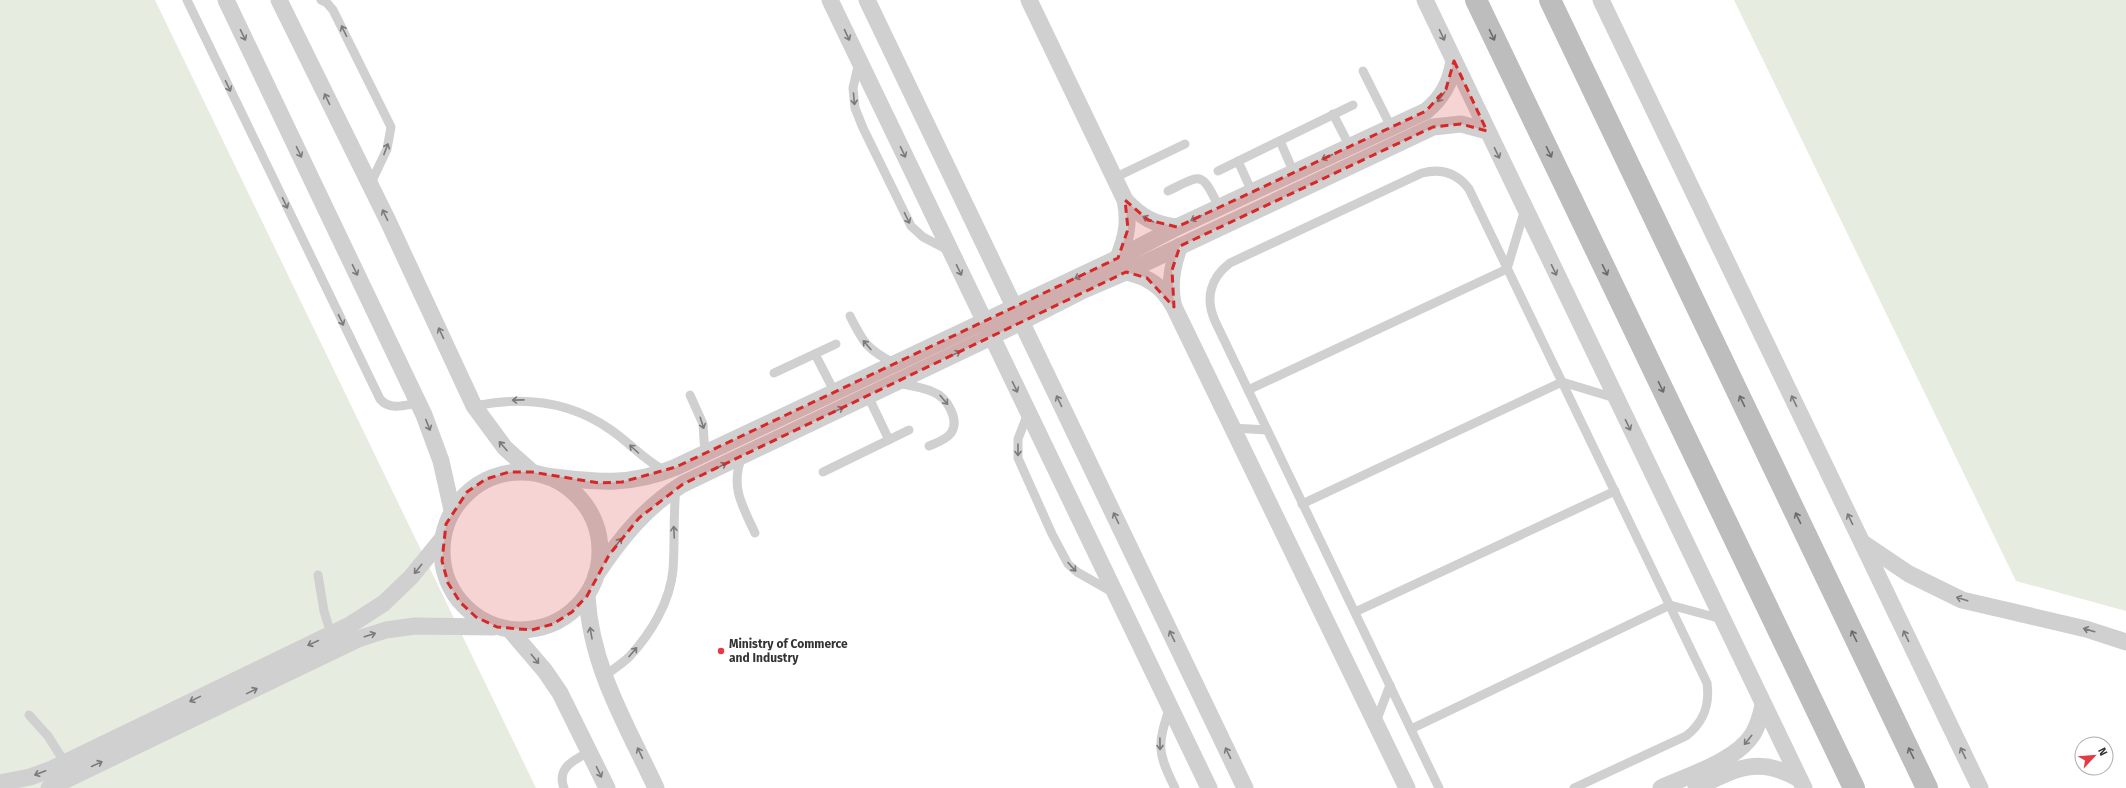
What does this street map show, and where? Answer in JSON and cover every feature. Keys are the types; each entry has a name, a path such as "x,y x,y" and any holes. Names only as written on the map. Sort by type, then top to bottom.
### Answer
{"main road":[{"path":"1476,0 1854,788"},
{"path":"1550,0 1928,788"}],"street":[{"path":"226,0 419,403 441,461 452,510"},
{"path":"50,788 358,639 386,630 415,626 532,630 553,624 572,612 587,596 596,575 600,555 598,535 591,515 580,498 564,485 539,474 505,448 474,406 370,185 279,0"},
{"path":"830,0 1209,788"},
{"path":"867,0 1245,788"},
{"path":"1029,0 1125,200 1128,214 1128,229 1118,258"},
{"path":"1425,0 1524,209 1802,783"},
{"path":"1601,0 1980,788"},
{"path":"596,575 639,518 676,488 991,337 1018,314 1177,227 1426,111 1437,102 1446,89 1452,75 1454,61"},
{"path":"607,788 560,693 545,671 503,628 476,617 460,602 448,583 442,561 442,539 452,510 467,492 486,479 509,472 539,474 599,483 644,479 666,472 984,321 1018,314 1084,290 1126,272 1433,126 1461,124 1487,131"},
{"path":"1125,200 1136,212 1148,220 1162,226 1177,227"},
{"path":"1174,307 1170,282 1172,270 1180,246"},
{"path":"1126,272 1147,278 1163,290 1174,307 1407,788"},
{"path":"0,783 30,777 65,763 350,625 384,603 411,577 442,539"},
{"path":"1860,541 1909,574 1962,600 2086,629 2126,642"},
{"path":"587,596 592,638 603,677 656,788"},
{"path":"1660,788 1731,756 1743,746 1753,734 1760,720 1763,705"},
{"path":"1696,788 1737,768 1753,765 1769,766 1785,771 1802,783"}],"lane":[{"path":"187,0 380,399 383,403 393,407 419,403"},
{"path":"321,0 327,3 333,10 391,127 387,149 370,185"},
{"path":"859,61 853,88 855,108 863,128 911,226 923,237 950,251"},
{"path":"1363,71 1391,127"},
{"path":"1218,171 1353,105"},
{"path":"1333,114 1350,147"},
{"path":"1280,141 1294,172"},
{"path":"1114,178 1185,144"},
{"path":"1238,161 1252,192"},
{"path":"1439,788 1211,313 1209,294 1216,276 1230,263 1422,172 1437,170 1452,174 1464,183 1670,604 1707,683 1708,702 1701,721 1686,736 1574,788"},
{"path":"1168,191 1194,179 1201,178 1207,182 1219,207"},
{"path":"1248,390 1507,269 1524,209"},
{"path":"850,316 866,345 878,355 895,364"},
{"path":"774,373 836,344"},
{"path":"815,354 835,393"},
{"path":"895,382 932,391 943,398 950,408 954,424 951,432 944,439 929,446"},
{"path":"1302,504 1562,382 1615,398"},
{"path":"690,395 703,424 705,454"},
{"path":"868,396 889,440"},
{"path":"474,406 498,401 522,400 547,402 570,408 593,418 613,431 642,457 666,472"},
{"path":"1028,413 1018,439 1018,458 1052,534 1068,564 1076,572 1115,594"},
{"path":"1233,428 1267,430"},
{"path":"823,472 909,430"},
{"path":"742,456 737,474 738,495 755,533"},
{"path":"603,677 633,652 649,632 664,603 673,572 673,522 676,488"},
{"path":"1355,612 1615,491"},
{"path":"318,575 324,611 331,634"},
{"path":"1411,729 1670,604 1722,620"},
{"path":"1376,724 1390,685"},
{"path":"1170,707 1160,736 1160,752 1163,764 1175,788"},
{"path":"29,715 48,736 65,763"},
{"path":"564,788 562,783 563,772 569,763 589,752"}],"highlighted area":[{"path":"1454,61 1487,131 1461,124 1433,127 1180,246 1172,270 1174,307 1147,278 1126,272 683,484 639,518 609,555 587,596 572,612 553,624 532,630 497,627 476,617 460,602 448,583 442,561 446,524 467,492 486,479 509,472 532,472 599,483 622,482 676,467 1118,258 1128,229 1125,200 1148,220 1177,227 1426,111 1446,89"}],"shaded area":[{"path":"0,0 155,0 536,788 0,788"},
{"path":"1734,0 2126,0 2126,611 2016,581"}],"place":[{"name":"Ministry of Commerce and Industry","path":"721,651"}]}
